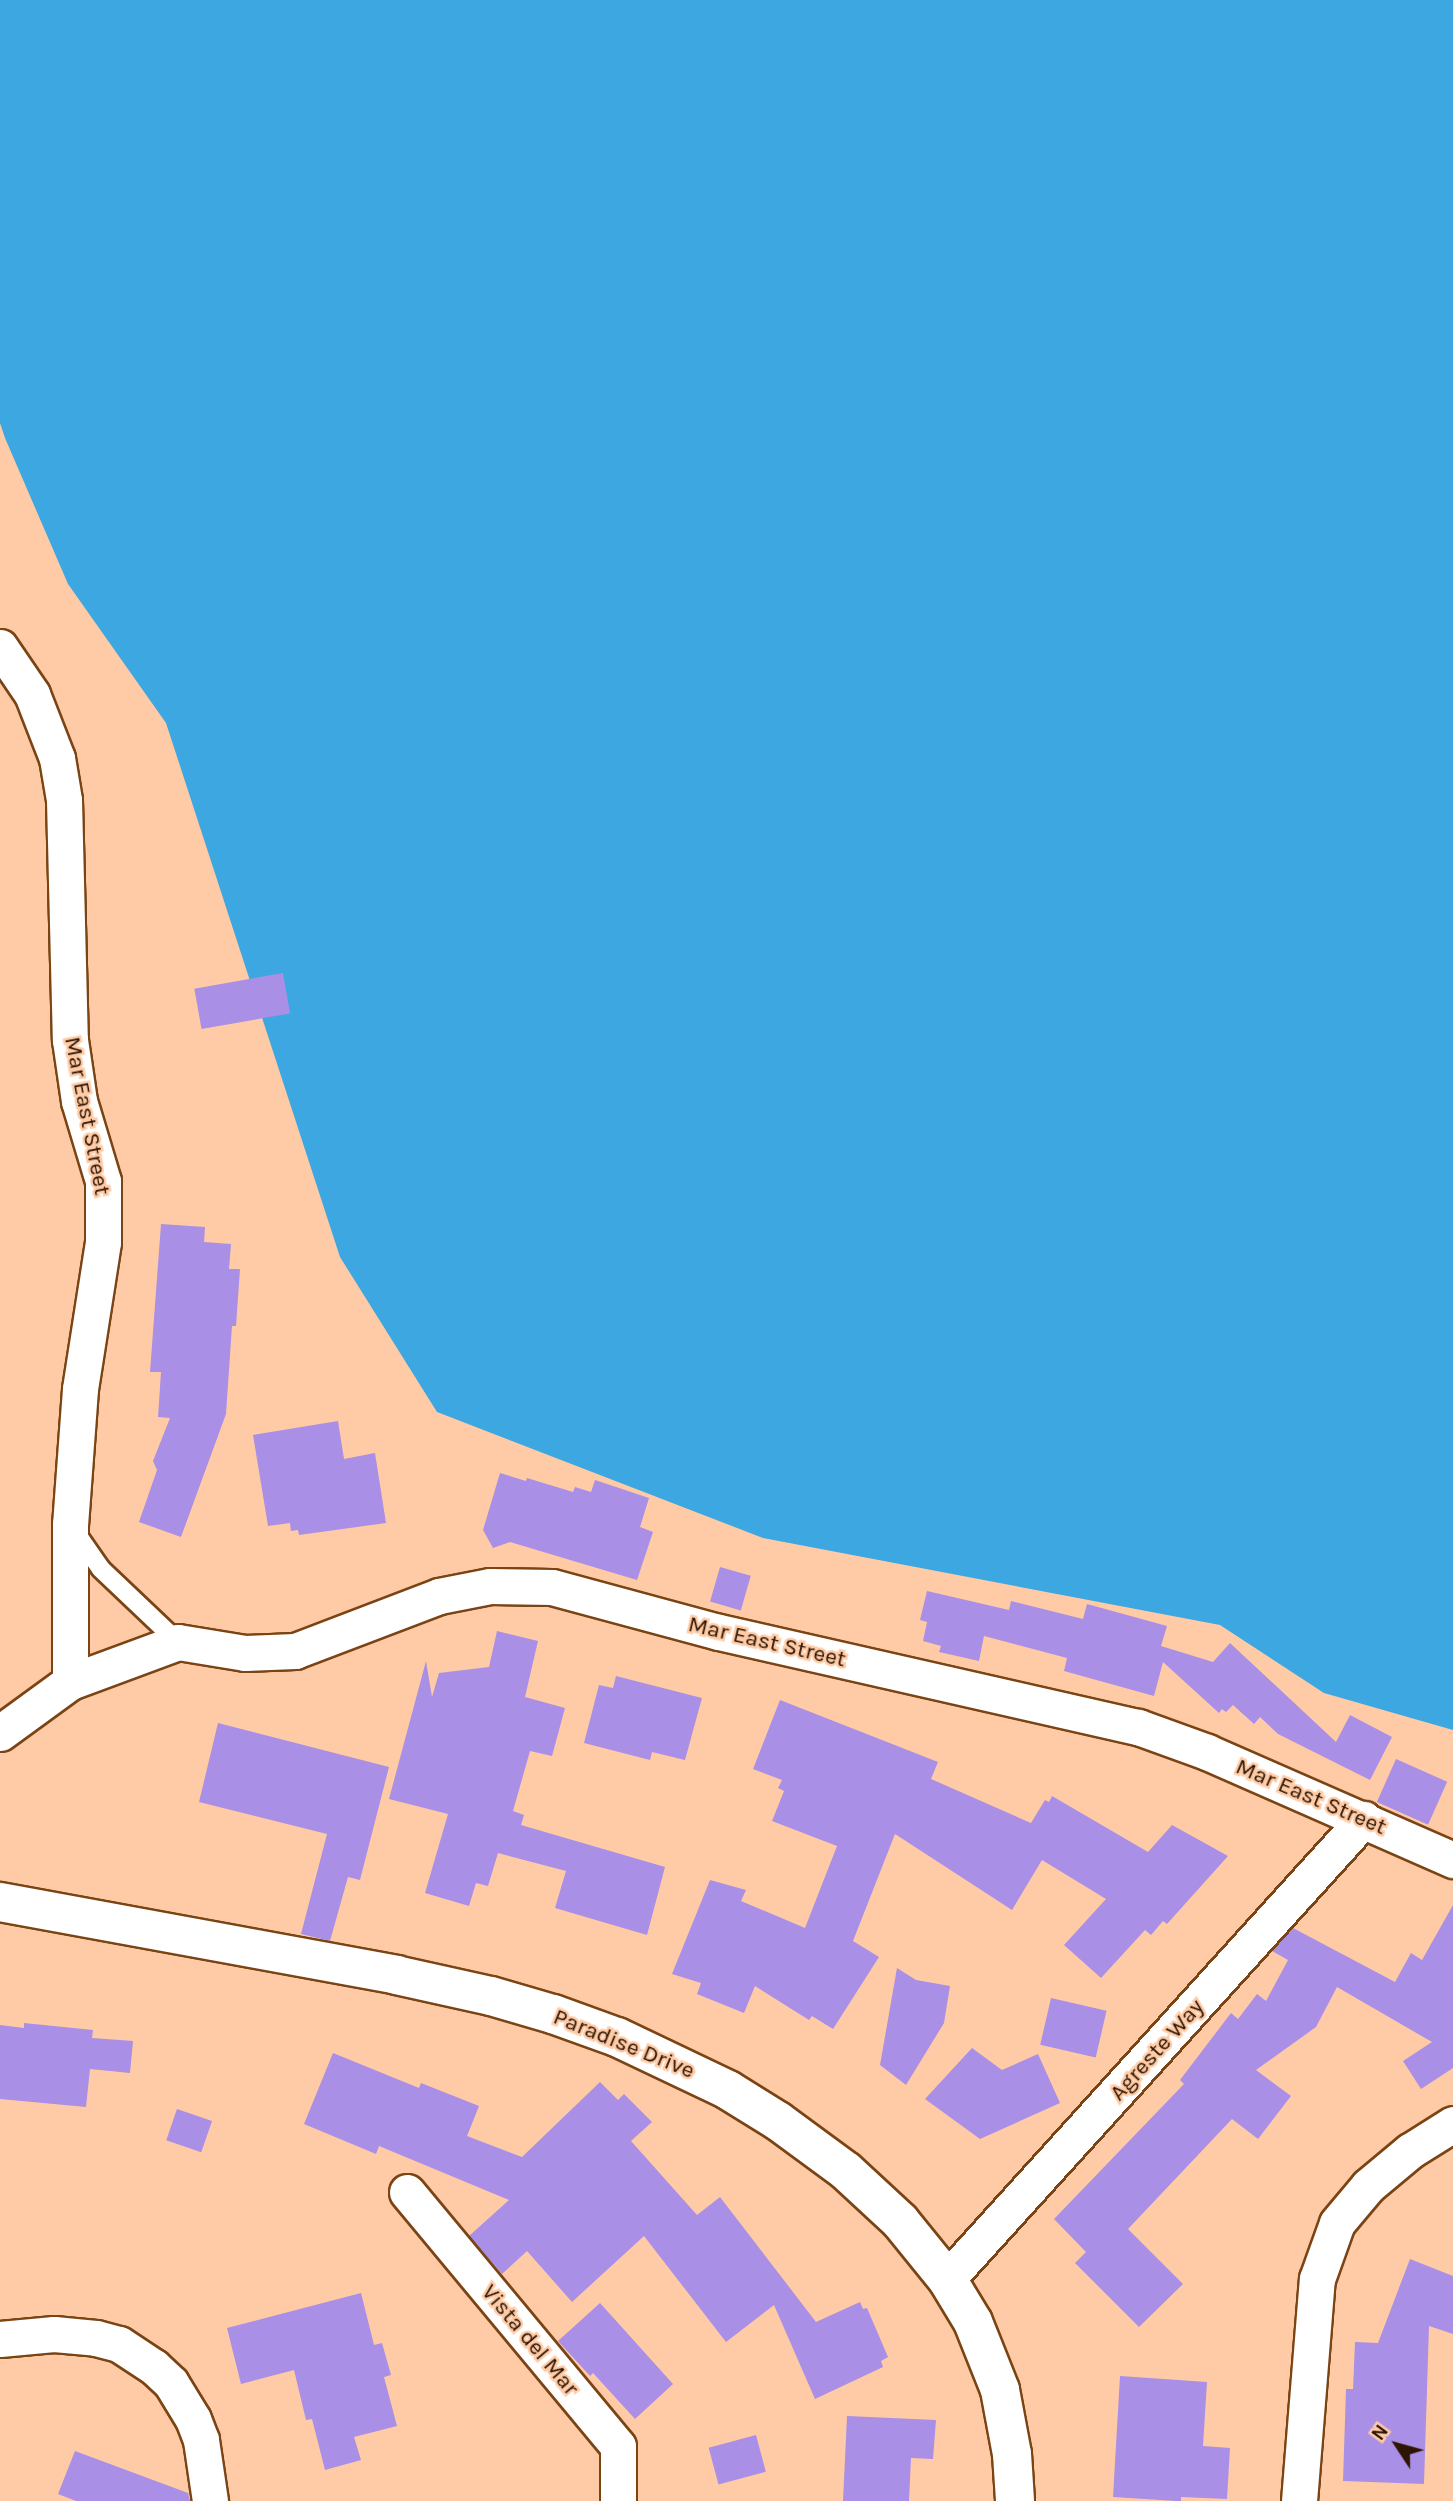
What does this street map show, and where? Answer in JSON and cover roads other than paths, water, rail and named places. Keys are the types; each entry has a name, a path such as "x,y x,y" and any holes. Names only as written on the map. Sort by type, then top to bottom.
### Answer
{"street":[{"name":"Mar East Street","path":"0,647 32,694 57,758 64,800 70,1040 79,1101 103,1181 103,1242 80,1389 70,1524 71,1682"},
{"name":"Mar East Street","path":"0,1733 71,1682 178,1642 245,1653 295,1651 439,1596 490,1586 552,1587 719,1632 1138,1727 1364,1819 1453,1860"},
{"name":"Agreste Way","path":"947,2279 1364,1819"},
{"name":"Paradise Drive","path":"0,1902 440,1984 554,2014 627,2042 728,2090 825,2154 900,2221 947,2279 973,2322 1000,2390 1012,2454 1015,2501"},
{"path":"1299,2501 1317,2279 1337,2223 1368,2186 1410,2151 1453,2124"},
{"name":"Vista del Mar","path":"407,2192 618,2446 618,2501"},
{"path":"0,2339 54,2334 96,2338 119,2344 154,2367 171,2383 193,2419 201,2440 210,2501"}],"lane":[{"path":"70,1524 101,1569 178,1642"}],"water":[{"path":"0,0 1453,0 1453,1730 1324,1693 1220,1625 763,1538 437,1412 340,1257 166,723 68,584 0,423"}]}
